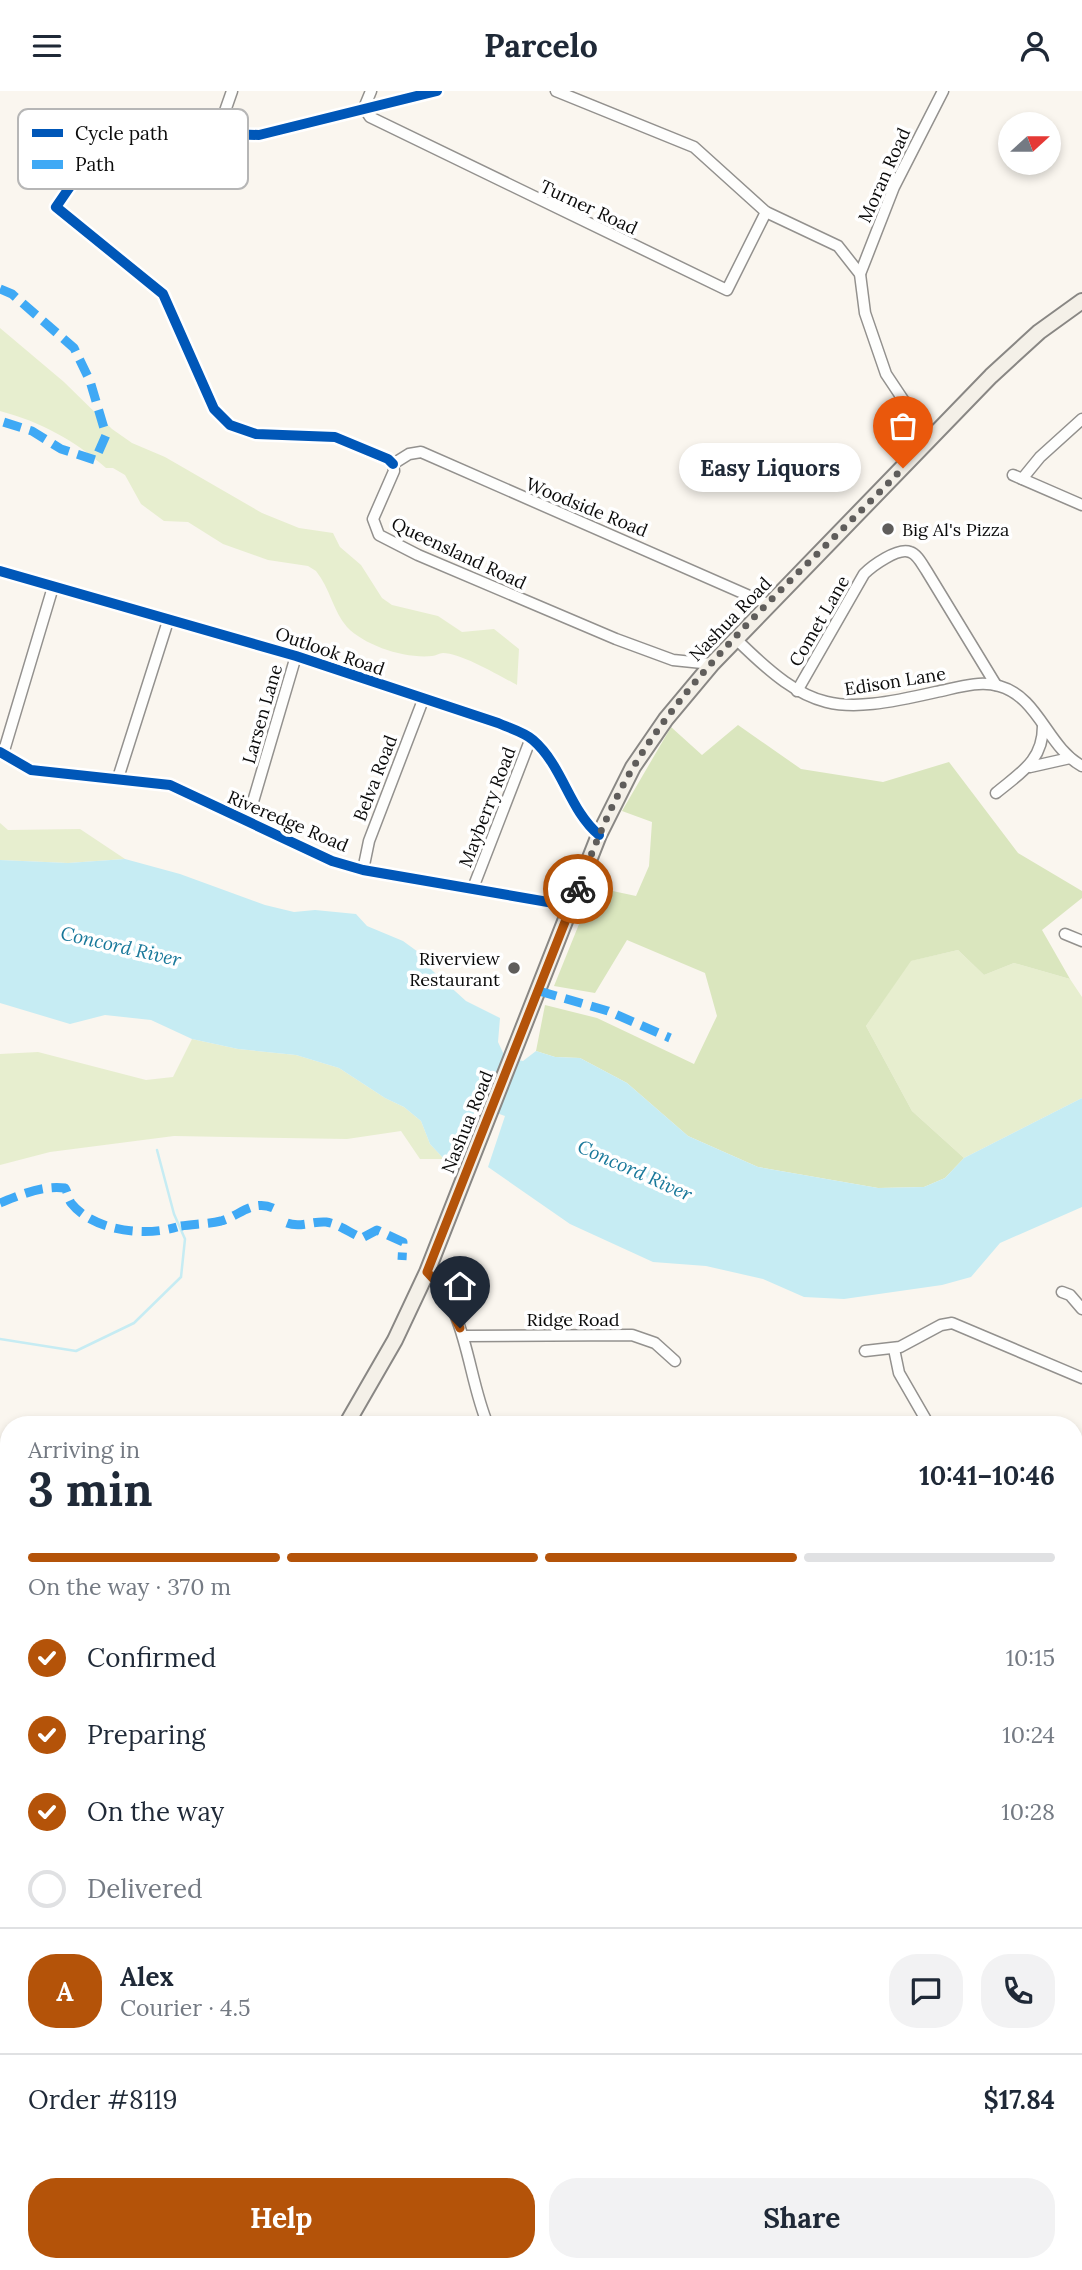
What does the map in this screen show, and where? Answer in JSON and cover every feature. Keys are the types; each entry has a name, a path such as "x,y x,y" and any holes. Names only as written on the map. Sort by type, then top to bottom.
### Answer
{"main road":[{"name":"Nashua Road","path":"351,1416 395,1340 427,1272 599,835 643,751 712,664 935,435 1023,345 1082,301"}],"street":[{"path":"226,109 232,91"},
{"path":"364,109 371,91"},
{"path":"248,135 259,135 437,91"},
{"path":"556,91 568,93 694,147 766,212 833,242 860,274 865,313 877,355 895,390 912,413 935,435"},
{"name":"Moran Road","path":"860,274 894,187 943,91"},
{"name":"Turner Road","path":"364,109 370,117 451,159 727,290 766,212"},
{"path":"69,189 56,208 163,294 214,408 230,425 256,434 335,437 388,459 393,464"},
{"path":"1082,419 1018,477 1082,505"},
{"name":"Woodside Road","path":"393,464 409,454 421,452 770,605"},
{"name":"Queensland Road","path":"393,464 394,471 373,519 379,535 429,560 615,639 673,660 712,664"},
{"name":"Comet Lane","path":"797,691 840,612 866,571 907,551 913,553 926,570 996,685"},
{"name":"Outlook Road","path":"0,571 296,656 498,723 531,738 551,760 582,815 599,835"},
{"path":"2,753 53,587"},
{"path":"118,778 168,621"},
{"name":"Edison Lane","path":"736,639 767,669 797,691 825,704 843,706 969,685 996,685"},
{"name":"Larsen Lane","path":"247,822 296,656"},
{"path":"996,685 1022,698 1070,758 1082,766"},
{"name":"Belva Road","path":"363,870 369,841 423,700"},
{"path":"1030,767 1041,744 1043,725"},
{"name":"Mayberry Road","path":"472,888 531,738"},
{"name":"Riveredge Road","path":"2,753 31,770 170,785 332,861 363,870 571,906"},
{"path":"996,793 1030,767 1070,758"},
{"path":"1065,934 1082,941"},
{"path":"427,1272 439,1285 463,1336 485,1416"},
{"path":"1062,1292 1070,1295 1082,1309"},
{"path":"865,1351 894,1349 941,1325 957,1324 1082,1378"},
{"name":"Ridge Road","path":"463,1336 632,1335 655,1343 676,1361"},
{"path":"894,1349 899,1373 924,1416"}],"green space":[{"path":"0,328 64,382 112,429 132,443 165,457 262,513 299,528 333,533 340,547 361,565 382,598 392,605 438,616 462,632 494,629 519,649 517,685 451,654 410,655 386,650 364,640 342,621 316,571 308,566 268,560 223,544 188,522 164,521 141,504 125,475 113,468 106,468 56,433 0,411"},
{"path":"738,725 801,769 883,782 949,762 1018,853 1082,891 1082,898 1042,930 1070,979 1014,963 984,975 958,950 911,961 866,1026 912,1111 964,1158 945,1178 924,1187 878,1188 758,1167 688,1136 627,1083 580,1058 555,1057 536,1051 545,1005 597,1018 694,1064 717,1016 705,973 627,940 595,993 554,986 594,887 636,896 649,866 652,822 622,811 671,727 702,755"},
{"path":"0,823 8,830 80,829 125,859 68,863 0,860"},
{"path":"958,950 984,975 1014,963 1070,979 1082,997 1082,1098 964,1158 912,1111 866,1026 910,961"},
{"path":"192,1039 238,1049 296,1055 339,1068 404,1107 421,1121 430,1144 444,1159 420,1159 401,1131 347,1139 174,1136 50,1152 0,1165 0,1054 38,1052 146,1080 173,1077"}],"water":[{"name":"Concord River","path":"125,859 180,874 265,905 294,912 315,910 356,914 367,926 403,941 425,957 424,963 466,1001 500,1018 498,1042 505,1057 523,1061 536,1051 555,1057 580,1058 627,1083 688,1136 758,1167 878,1188 924,1187 945,1178 964,1158 1082,1098 1082,1207 1000,1243 971,1277 942,1285 844,1299 804,1297 763,1279 706,1266 653,1262 570,1224 488,1167 505,1116 477,1106 457,1155 444,1159 430,1144 421,1121 404,1107 339,1068 296,1055 238,1049 192,1039 151,1020 105,1015 70,1024 0,1003 0,860 68,863"}],"waterway":[{"path":"0,1339 76,1351 134,1323 181,1277 185,1239 174,1214 157,1150"}],"marked path":[{"path":"0,289 12,294 74,348 90,381 106,435 95,460 61,449 32,431 0,421"},
{"path":"539,991 608,1011 670,1038"},
{"path":"0,1203 40,1189 65,1188 71,1203 92,1220 106,1226 135,1231 177,1227"},
{"path":"181,1226 221,1221 253,1207 273,1208"},
{"path":"287,1223 297,1225 326,1222 362,1238 377,1230 403,1242 402,1260"}],"cycle path":[{"path":"248,135 259,135 437,91"},
{"path":"68,189 56,207 163,294 214,409 230,425 256,434 335,437 388,459 393,464"},
{"path":"0,571 296,656 516,730 529,737 552,762 580,813 599,835"},
{"path":"0,752 31,770 170,785 332,861 363,870 571,906"}],"way so far":[{"path":"578,889 615,800 643,751 666,719 712,664 903,468"}],"place":[{"name":"Easy Liquors","path":"903,468"},
{"name":"Big Al's Pizza","path":"888,529"},
{"name":"Riverview Restaurant","path":"514,968"}],"route":[{"path":"460,1328 439,1285 427,1272 578,889"}]}
